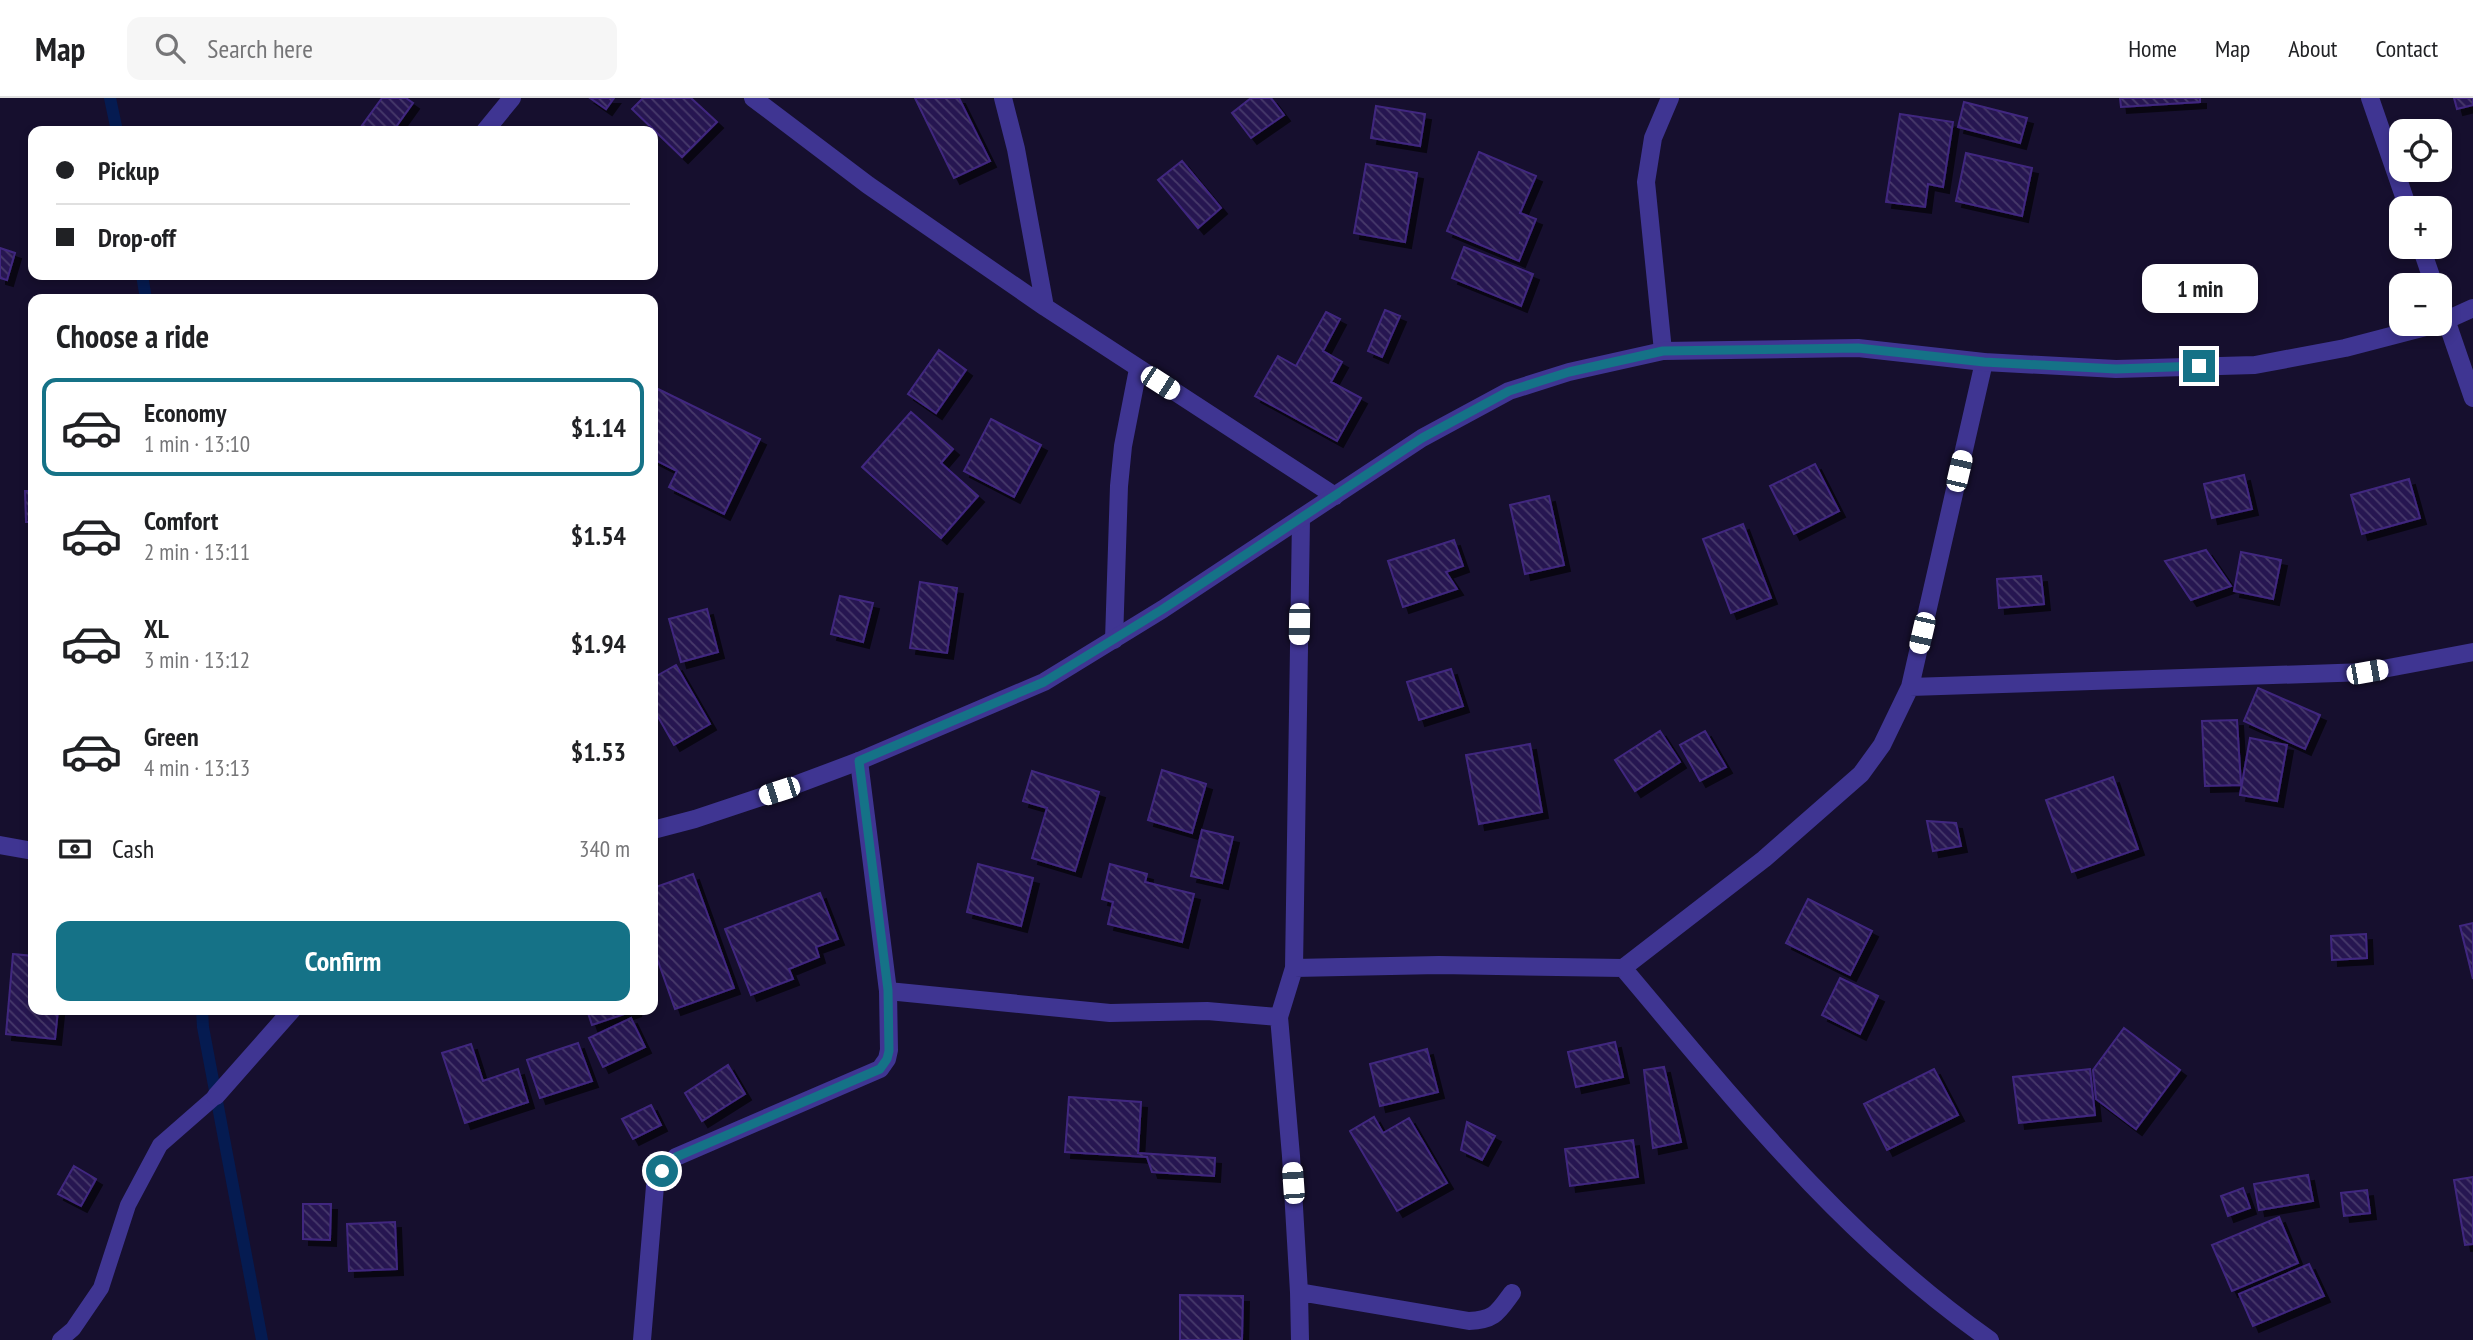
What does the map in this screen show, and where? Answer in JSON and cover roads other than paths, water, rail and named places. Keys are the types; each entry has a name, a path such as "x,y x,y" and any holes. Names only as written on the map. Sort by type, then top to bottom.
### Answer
{"street":[{"path":"489,126 512,98"},
{"path":"753,98 868,185 1138,369 1335,496"},
{"path":"1003,98 1021,174 1045,306"},
{"path":"1663,351 1646,182 1653,138 1670,98"},
{"path":"2370,98 2404,196"},
{"path":"2452,318 2473,308"},
{"path":"658,829 779,791 859,761 1044,682 1114,640 1422,438 1509,391 1569,372 1663,351 1858,348 1984,362 2116,369 2255,365 2345,348 2391,336"},
{"path":"2447,336 2473,398"},
{"path":"1294,968 1439,965 1623,968 1764,859 1861,774 1882,745 1910,687 1984,362"},
{"path":"1114,640 1119,486 1123,446 1138,369"},
{"path":"1300,518 1294,968 1279,1017 1299,1292 1300,1340"},
{"path":"1910,687 2367,672 2473,652"},
{"path":"642,1340 655,1186 662,1171 676,1157 880,1069 887,1059 888,990 859,761"},
{"path":"0,845 28,849"},
{"path":"1623,968 1784,1157 1833,1209 1940,1305 1990,1340"},
{"path":"888,990 1110,1013 1207,1011 1279,1017"},
{"path":"216,1096 288,1015"},
{"path":"1299,1292 1469,1321 1485,1321 1494,1316 1513,1293"}],"lane":[{"path":"61,1340 73,1329 101,1288 128,1205 160,1145 216,1096"}],"waterway":[{"path":"110,98 116,126"},
{"path":"143,280 145,294"},
{"path":"202,1015 262,1340"}]}
